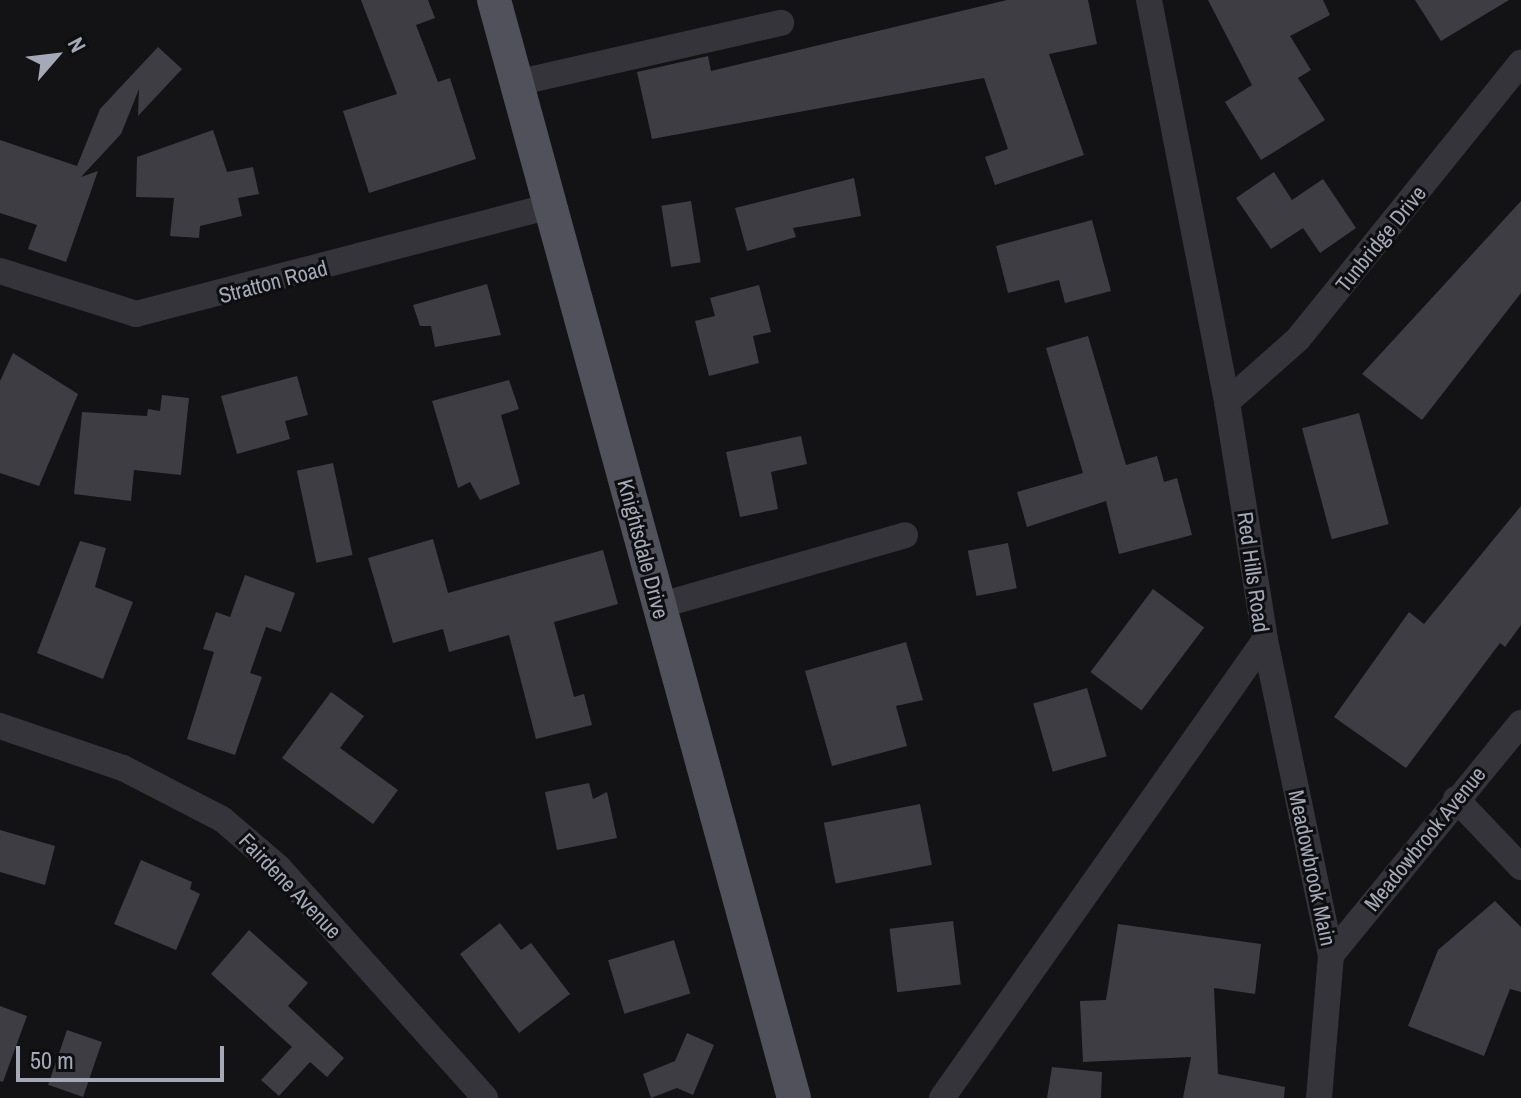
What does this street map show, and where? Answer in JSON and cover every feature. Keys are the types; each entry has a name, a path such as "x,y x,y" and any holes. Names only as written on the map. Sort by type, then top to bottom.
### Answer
{"main road":[{"name":"Knightsdale Drive","path":"494,0 548,207 794,1098"}],"street":[{"name":"Red Hills Road","path":"942,1098 1265,640 1227,402 1149,0"},
{"path":"516,83 781,23"},
{"name":"Tunbridge Drive","path":"1227,402 1298,339 1521,63"},
{"name":"Stratton Road","path":"0,271 136,314 548,207"},
{"path":"658,606 905,535"},
{"name":"Meadowbrook Main","path":"1265,640 1331,955 1319,1098"},
{"name":"Meadowbrook Avenue","path":"1331,955 1521,723"},
{"name":"Fairdene Avenue","path":"0,726 123,768 222,819 278,867 485,1098"},
{"path":"1456,799 1521,867"}],"building":[{"path":"361,0 428,0 435,18 416,25 438,82 450,78 476,159 369,193 343,111 397,94"},
{"path":"1007,0 1088,0 1097,44 1049,54 1084,155 995,185 985,157 1008,149 984,78 652,139 637,72 708,56 711,71"},
{"path":"1208,0 1323,0 1330,15 1290,36 1311,70 1298,78 1325,120 1261,160 1225,102 1252,85"},
{"path":"1415,0 1509,0 1441,41"},
{"path":"158,47 182,69 138,116 139,89 121,134 81,177 98,171 66,262 28,249 37,225 0,213 0,140 77,166 100,109"},
{"path":"213,130 227,172 253,167 259,194 238,198 242,216 200,226 199,238 170,236 174,198 136,197 137,157"},
{"path":"1274,172 1292,200 1323,179 1356,228 1320,253 1303,228 1271,249 1236,198"},
{"path":"854,178 861,216 793,228 796,237 747,251 735,208"},
{"path":"691,201 701,262 671,267 661,206"},
{"path":"1521,201 1521,293 1422,420 1362,374"},
{"path":"1092,220 1111,291 1065,303 1059,280 1008,293 996,246"},
{"path":"487,284 501,335 435,347 431,326 420,326 413,305"},
{"path":"759,285 771,332 753,336 759,363 709,376 695,321 715,316 710,298"},
{"path":"1088,336 1126,465 1157,456 1164,482 1177,478 1192,535 1119,554 1106,501 1027,527 1017,492 1083,473 1046,348"},
{"path":"13,353 78,394 39,486 0,473 0,381"},
{"path":"297,376 308,415 285,421 290,439 237,454 221,396"},
{"path":"509,380 519,409 501,415 520,484 480,500 470,482 458,488 432,401"},
{"path":"162,395 189,398 181,475 134,470 131,501 74,494 82,412 147,416 148,409 160,411"},
{"path":"1359,413 1389,524 1332,539 1302,428"},
{"path":"801,436 807,464 771,472 778,509 740,517 726,452"},
{"path":"333,463 353,555 316,563 297,471"},
{"path":"1521,506 1521,625 1505,647 1500,643 1406,768 1334,717 1409,612 1424,624"},
{"path":"433,539 448,593 603,550 618,604 554,622 574,697 584,694 592,725 536,739 509,635 449,652 443,629 393,643 368,558"},
{"path":"80,541 106,548 95,587 133,602 103,679 37,653"},
{"path":"1008,543 1017,588 977,596 968,551"},
{"path":"245,575 295,593 281,632 266,627 250,673 262,677 235,755 187,739 214,652 203,649 216,612 230,617"},
{"path":"1153,589 1204,628 1142,711 1090,672"},
{"path":"906,642 923,700 896,706 907,746 832,766 805,671"},
{"path":"1087,688 1107,756 1053,772 1033,703"},
{"path":"331,692 364,716 340,748 398,790 373,824 282,758"},
{"path":"589,783 593,799 607,792 617,838 557,850 545,792"},
{"path":"920,804 932,865 836,884 824,823"},
{"path":"0,830 55,846 45,885 0,872"},
{"path":"141,860 192,882 190,889 200,894 176,950 114,924"},
{"path":"1495,901 1521,927 1521,992 1510,989 1484,1056 1408,1026 1438,950"},
{"path":"953,921 961,985 897,992 889,929"},
{"path":"500,923 521,950 531,943 570,994 519,1033 460,954"},
{"path":"1118,924 1261,944 1255,994 1214,988 1218,1074 1285,1087 1284,1098 1183,1098 1191,1057 1083,1062 1080,1001 1106,1000"},
{"path":"249,930 308,983 288,1006 344,1058 327,1077 310,1062 279,1096 261,1080 292,1047 211,974"},
{"path":"674,940 690,994 624,1014 608,960"},
{"path":"0,1006 27,1016 3,1082 0,1081"},
{"path":"67,1030 102,1042 83,1097 48,1085"},
{"path":"687,1033 714,1045 693,1095 677,1088 651,1098 643,1074 675,1061"},
{"path":"1052,1067 1102,1072 1101,1098 1047,1098"}]}
